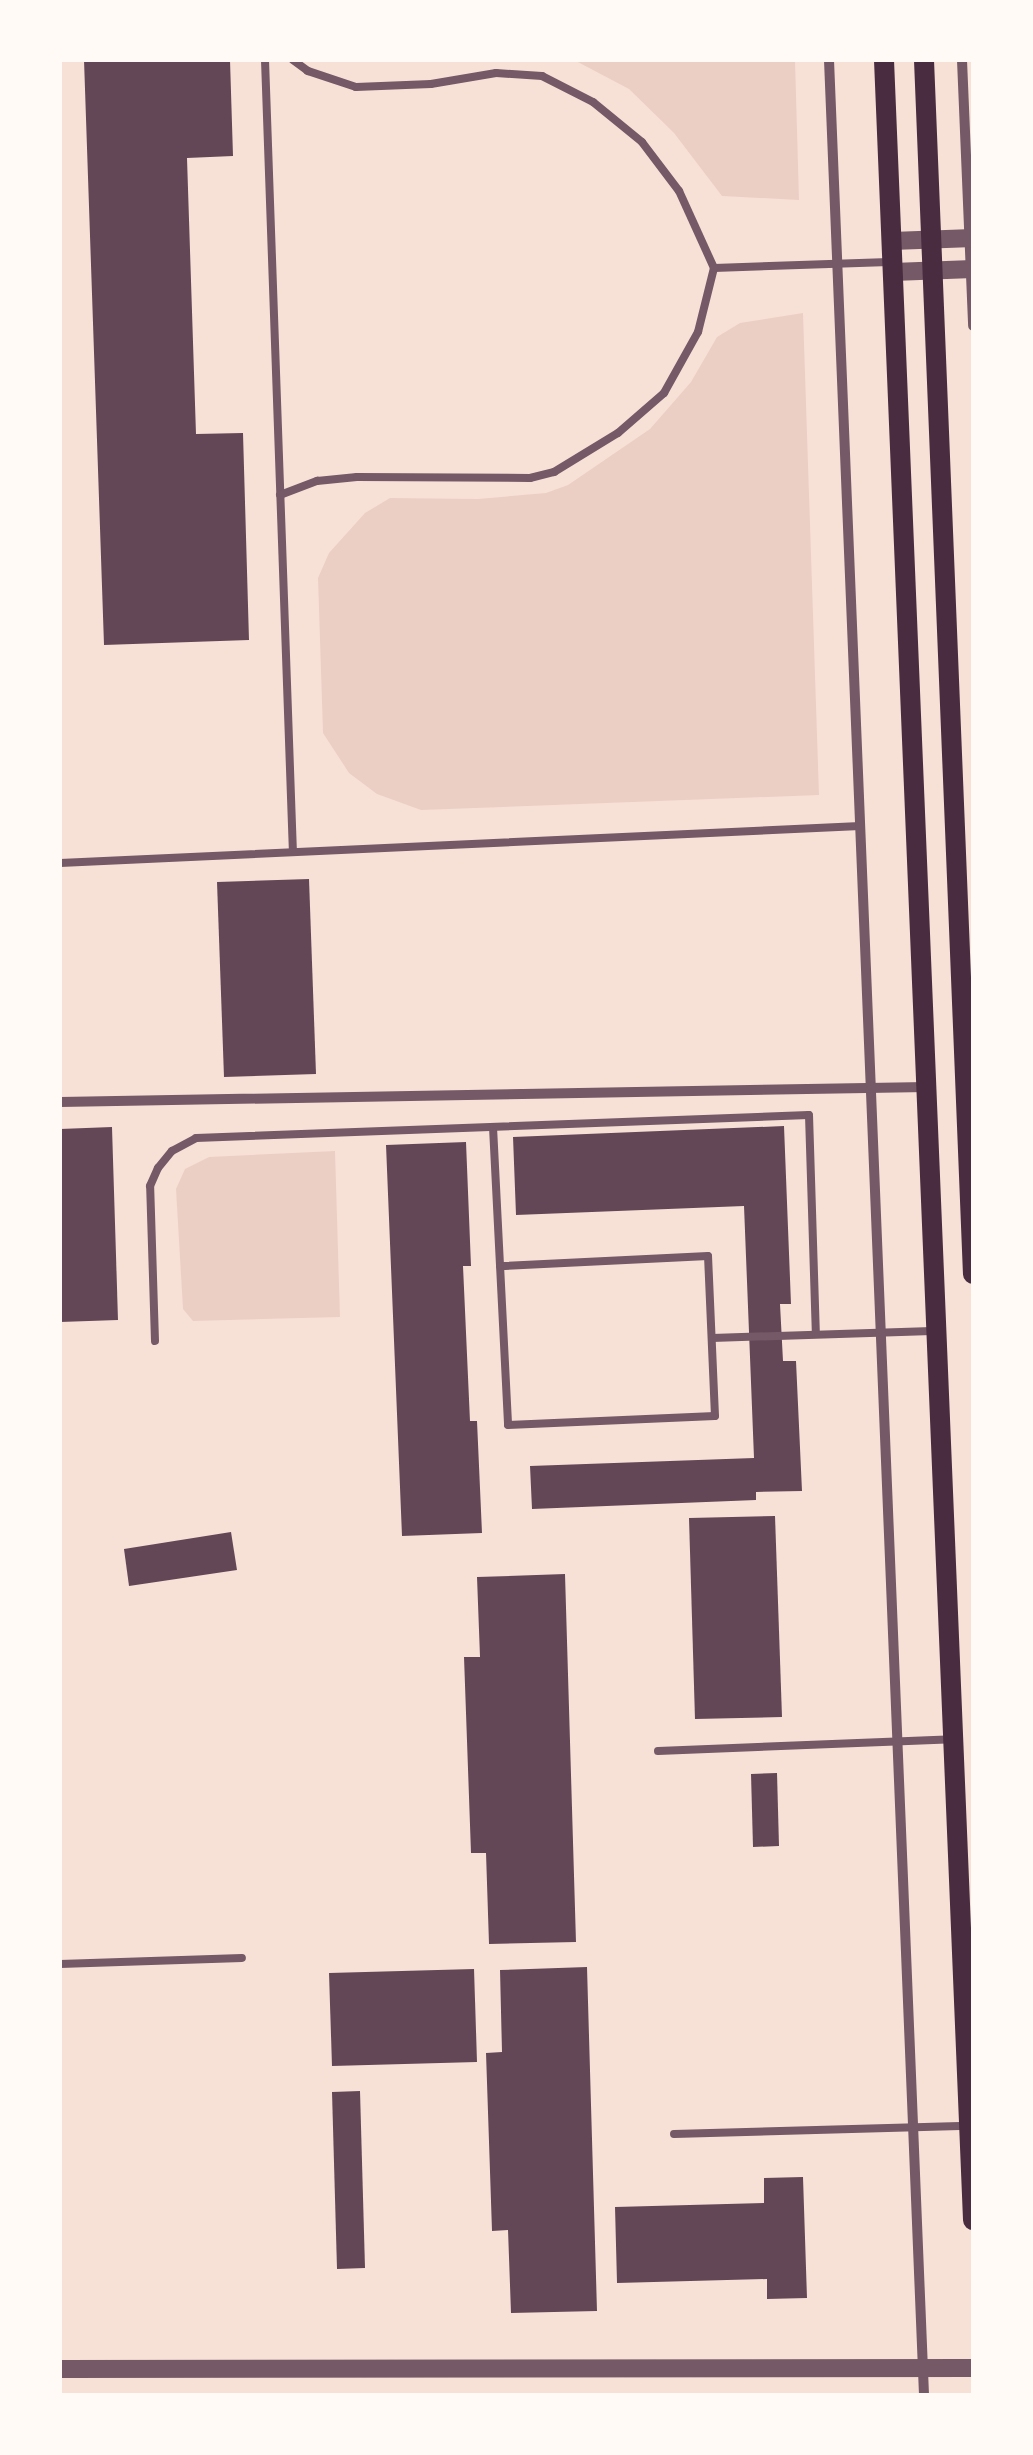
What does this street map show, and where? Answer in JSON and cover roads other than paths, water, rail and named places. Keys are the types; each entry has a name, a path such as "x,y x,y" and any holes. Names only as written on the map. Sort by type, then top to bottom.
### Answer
{"main road":[{"path":"884,60 973,2220"},
{"path":"924,60 964,839 973,1274"}],"street":[{"path":"829,60 924,2395"},
{"path":"962,60 973,326"},
{"path":"892,258 931,240 971,238"},
{"path":"892,258 932,270 972,269"},
{"path":"60,1102 926,1087"},
{"path":"60,2369 973,2368"}],"lane":[{"path":"265,60 293,852"},
{"path":"280,495 316,481 358,477 530,478 554,472 618,433 664,392 698,332 714,268 679,191 642,142 593,102 542,76 496,73 431,84 356,87 308,71 293,60"},
{"path":"714,268 892,258"},
{"path":"60,863 860,826"},
{"path":"154,1341 150,1186 172,1151 196,1138 809,1116 816,1334"},
{"path":"493,1128 508,1425 715,1416 708,1256 500,1266"},
{"path":"712,1338 936,1330"},
{"path":"658,1750 953,1739"},
{"path":"60,1964 242,1958"},
{"path":"674,2134 969,2126"}]}
